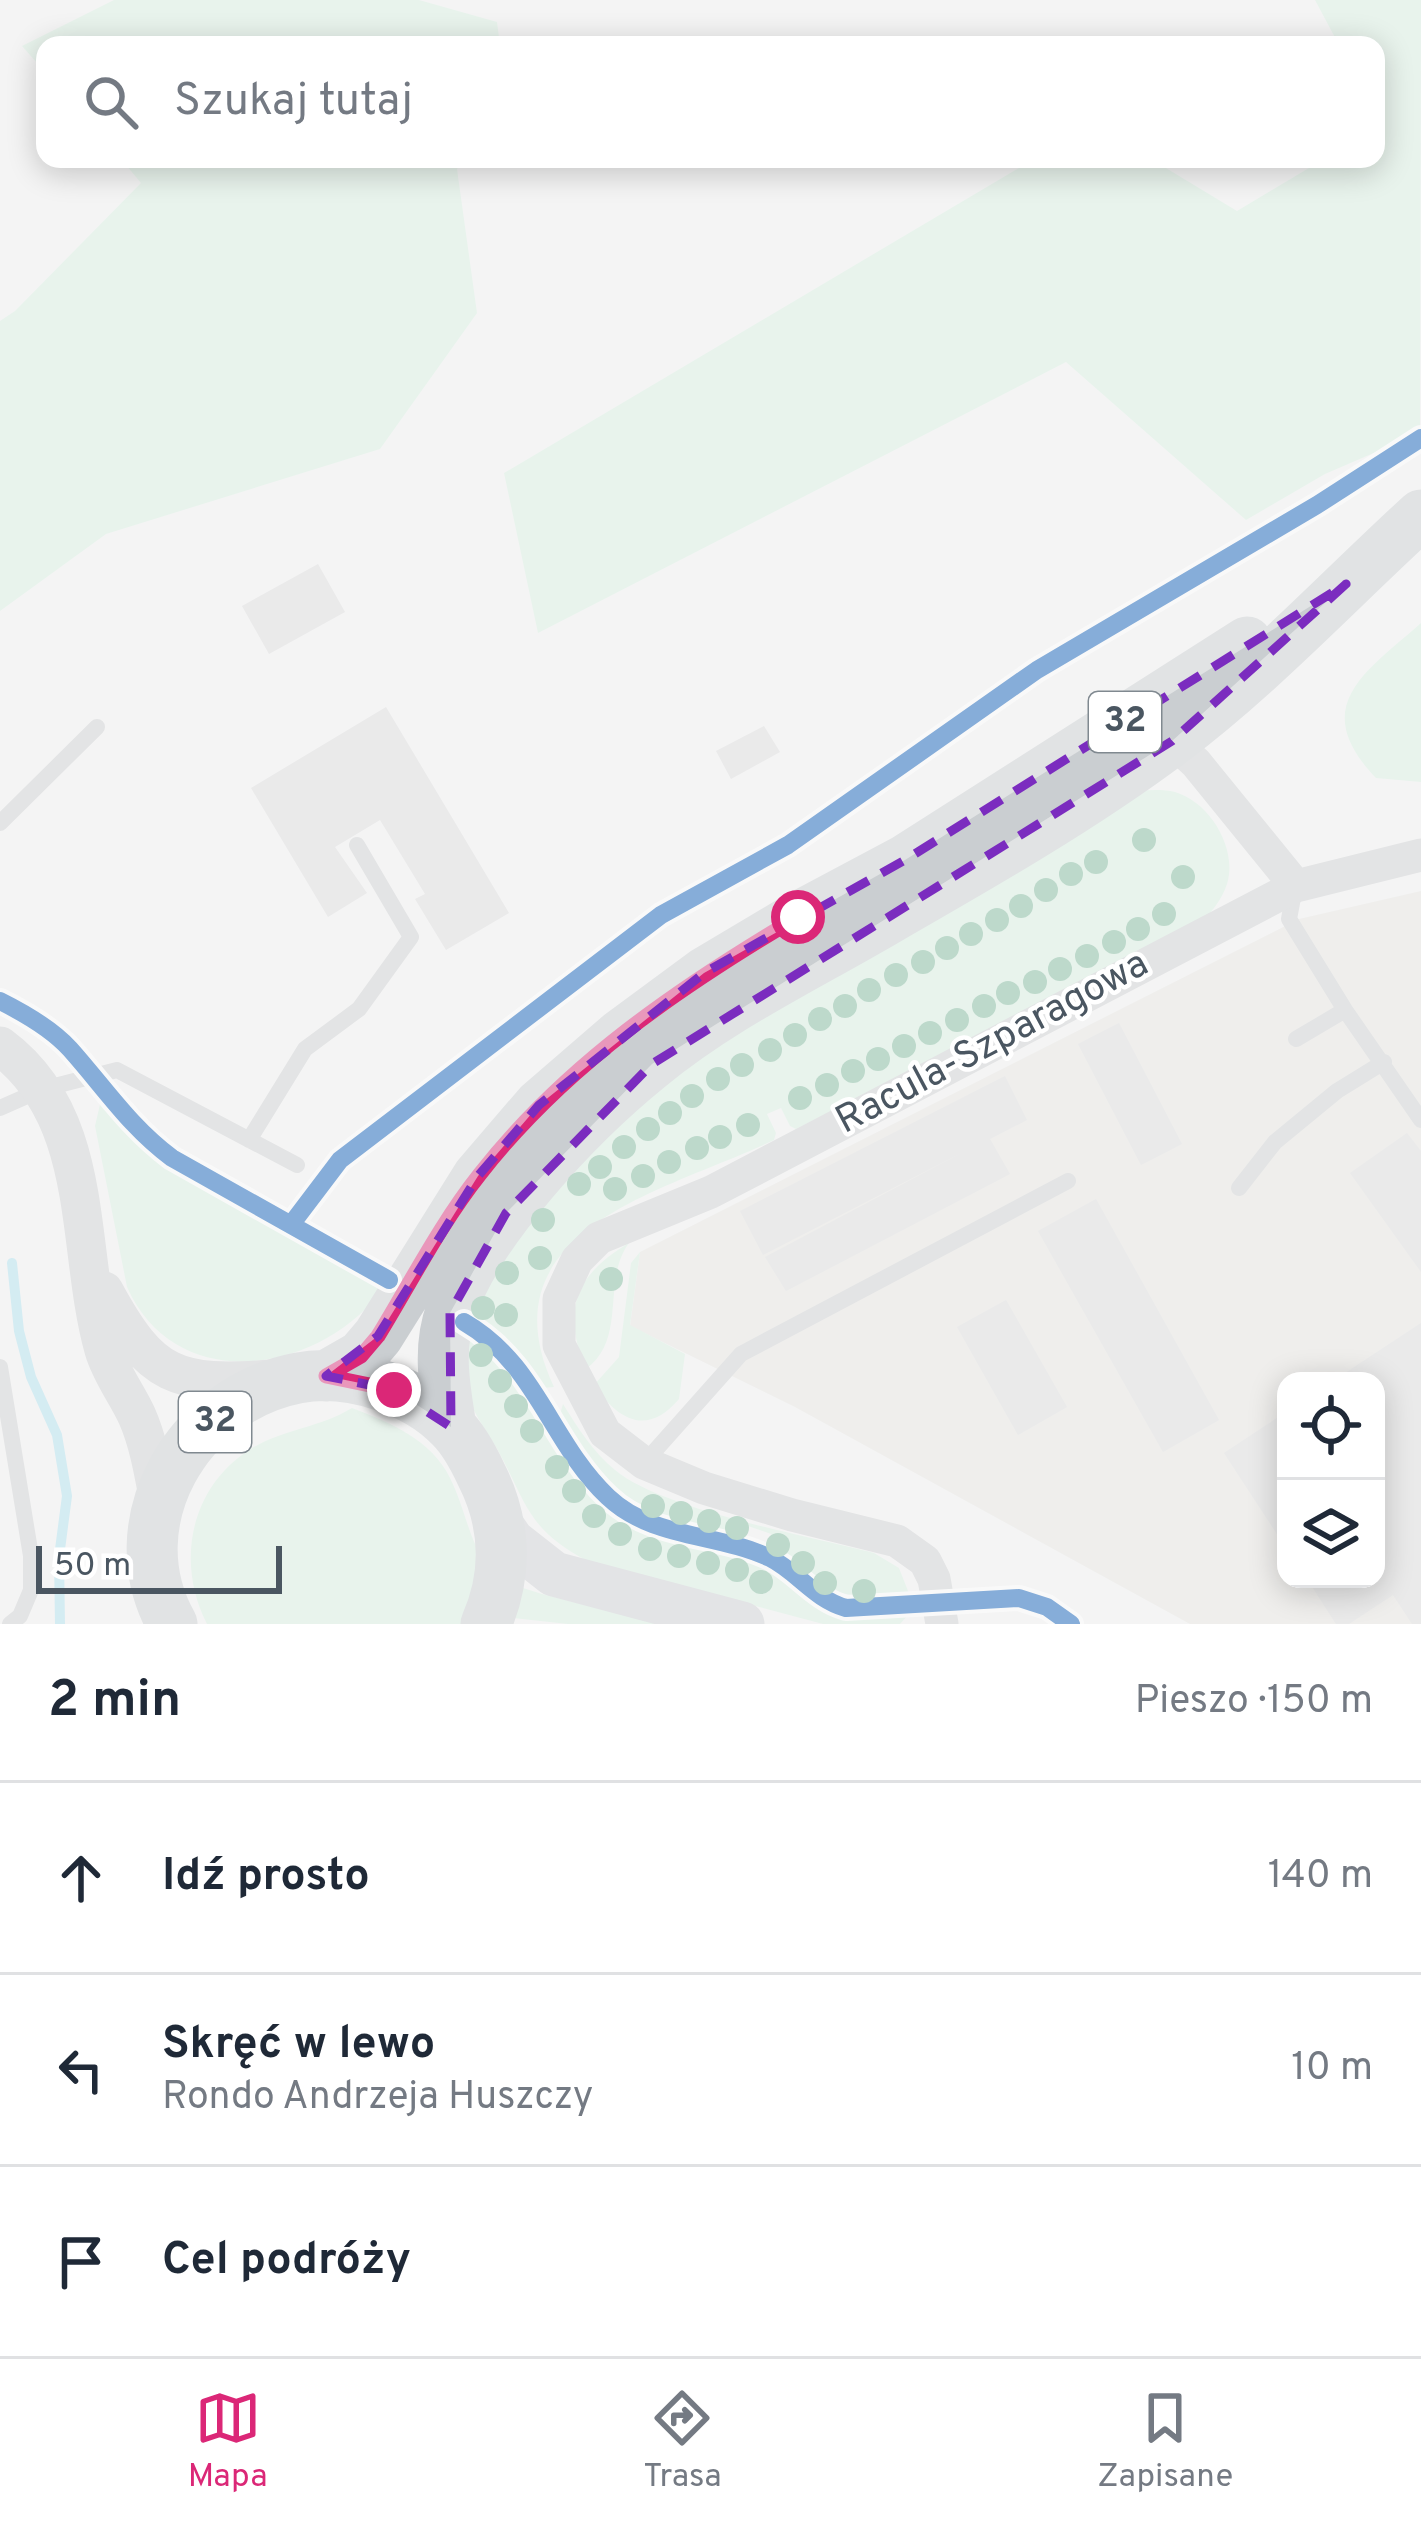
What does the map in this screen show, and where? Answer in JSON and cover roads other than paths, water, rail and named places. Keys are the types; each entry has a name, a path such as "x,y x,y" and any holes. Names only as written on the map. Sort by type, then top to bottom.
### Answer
{"main road":[{"name":"32","path":"486,1624 502,1576 499,1522 489,1488 452,1427 443,1379 443,1345 450,1313 469,1271 506,1213 559,1152 652,1064 716,1020 1015,844 1172,741 1421,515"},
{"name":"32","path":"141,1624 158,1496 181,1457 238,1403 361,1356 478,1176 539,1105 620,1035 704,973 904,860 1222,657 1346,584"},
{"name":"32","path":"311,1377 394,1390 452,1427"},
{"path":"499,1522 512,1541 554,1574 742,1624"},
{"name":"32","path":"150,1568 172,1624"}],"street":[{"path":"1172,741 1196,763 1296,886"},
{"name":"Racula-Szparagowa","path":"644,1462 605,1433 559,1345 559,1299 577,1260 599,1238 711,1192 1296,886 1421,855"},
{"path":"0,1046 25,1064 44,1089 62,1129 75,1173 106,1357 137,1417 158,1496"},
{"path":"92,1270 126,1331 145,1355 169,1370 200,1381 311,1377"},
{"path":"644,1462 704,1488 897,1541 925,1561 934,1579 942,1624"}],"lane":[{"path":"0,823 97,727"},
{"path":"249,1140 305,1049 359,1009 410,937 357,845"},
{"path":"1296,886 1288,919 1421,1120"},
{"path":"1296,1039 1345,1010"},
{"path":"1240,1188 1275,1142 1337,1091 1384,1062"},
{"path":"0,1108 44,1089 117,1070 297,1165"},
{"path":"644,1462 741,1354 1068,1181"},
{"path":"0,1367 31,1556 31,1590 20,1616 10,1624"}],"waterway":[{"path":"12,1263 19,1331 31,1377 57,1435 67,1496 59,1557 60,1624"}]}
